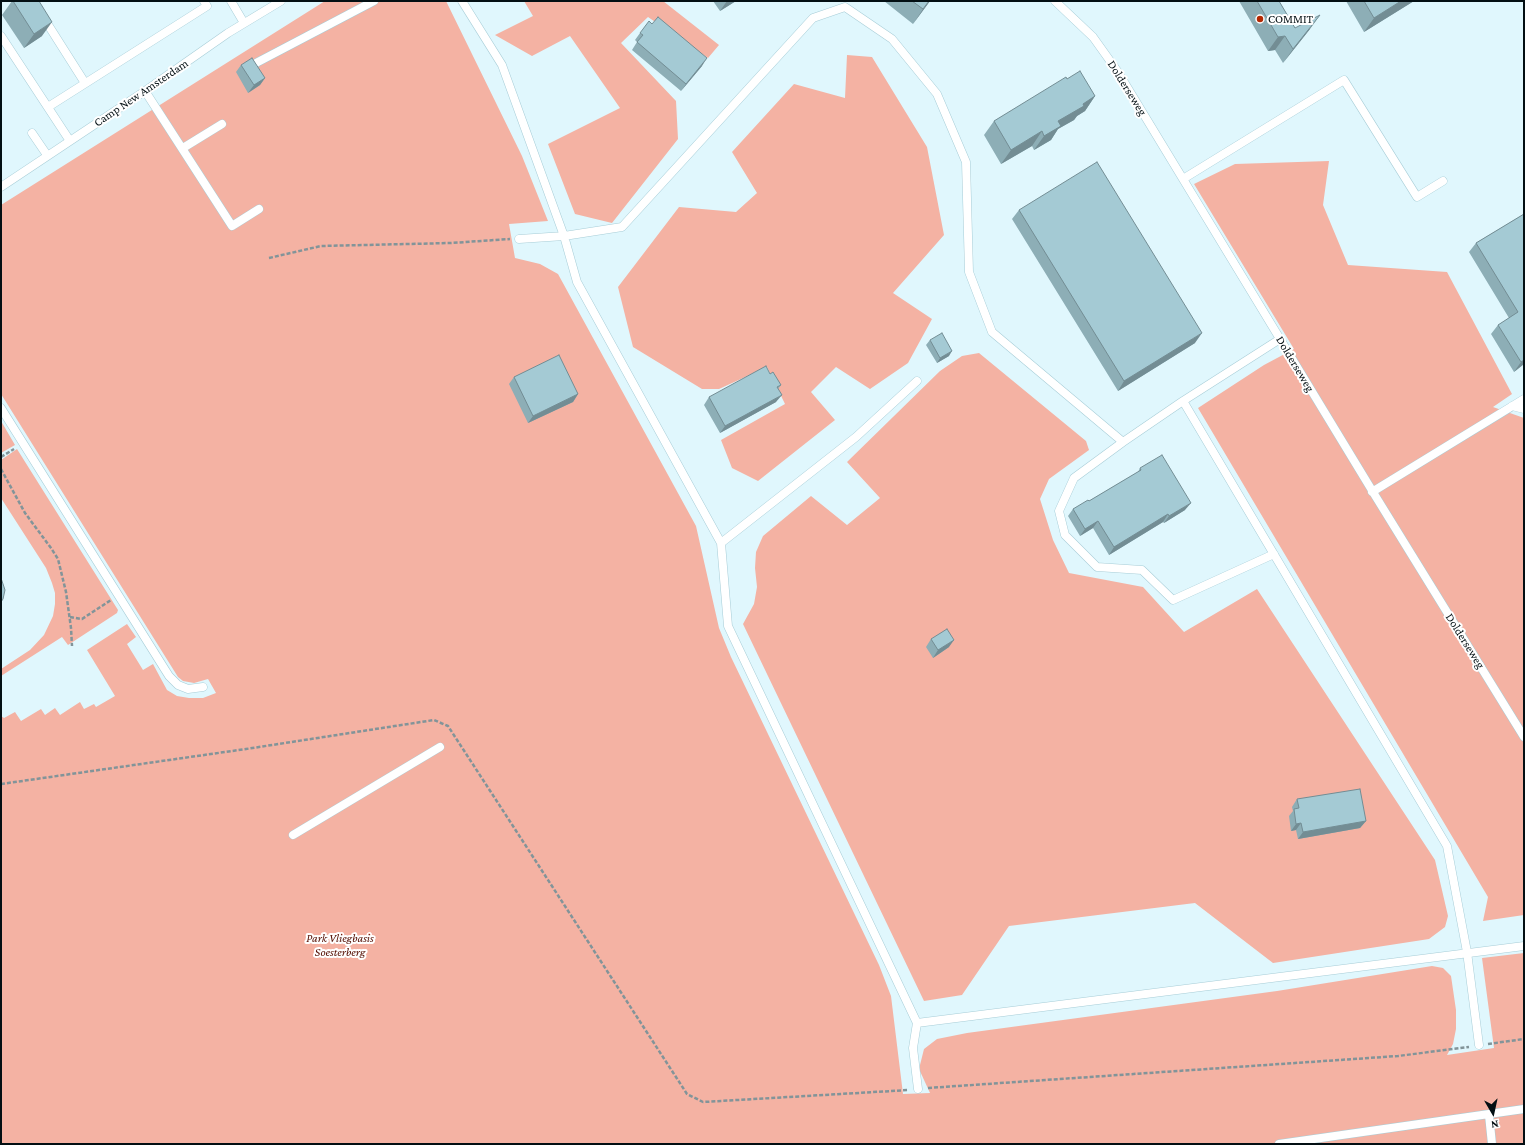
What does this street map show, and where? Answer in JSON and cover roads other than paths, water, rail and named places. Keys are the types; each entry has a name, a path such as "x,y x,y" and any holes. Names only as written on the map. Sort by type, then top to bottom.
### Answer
{"lane":[{"path":"33,1 85,83"},
{"path":"48,107 207,6 204,1"},
{"path":"232,1 244,23"},
{"name":"Camp New Amsterdam","path":"1,187 244,23 282,1"},
{"path":"256,63 374,1"},
{"path":"462,1 502,65 564,236 577,282 720,543 728,626 918,1023 913,1048 918,1089"},
{"name":"Dolderseweg","path":"1055,1 1093,37 1118,72 1372,492 1524,737"},
{"path":"519,239 564,236 622,227 813,18 845,7 892,39 937,94 966,162 969,272 992,332 1123,442"},
{"path":"1,36 70,141"},
{"path":"1183,179 1344,80 1417,197 1443,181"},
{"path":"145,91 232,226 259,209"},
{"path":"183,148 222,124"},
{"path":"32,133 47,155"},
{"path":"1274,554 1173,600 1142,570 1097,567 1065,535 1059,511 1074,478 1183,401 1280,339"},
{"path":"720,543 856,437 917,381"},
{"path":"1372,492 1524,399"},
{"path":"1183,401 1447,846 1467,952 1479,1046"},
{"path":"1512,406 1524,409"},
{"path":"1,408 168,676 178,685 188,689 203,687"},
{"path":"293,835 440,747"},
{"path":"918,1023 1260,981 1467,952 1524,946"},
{"path":"1278,1144 1524,1109"},
{"path":"1488,1115 1492,1144"}],"place":[{"name":"COMMIT","path":"1260,19"}],"park label":[{"name":"Park Vliegbasis Soesterberg","path":"340,945"}]}
